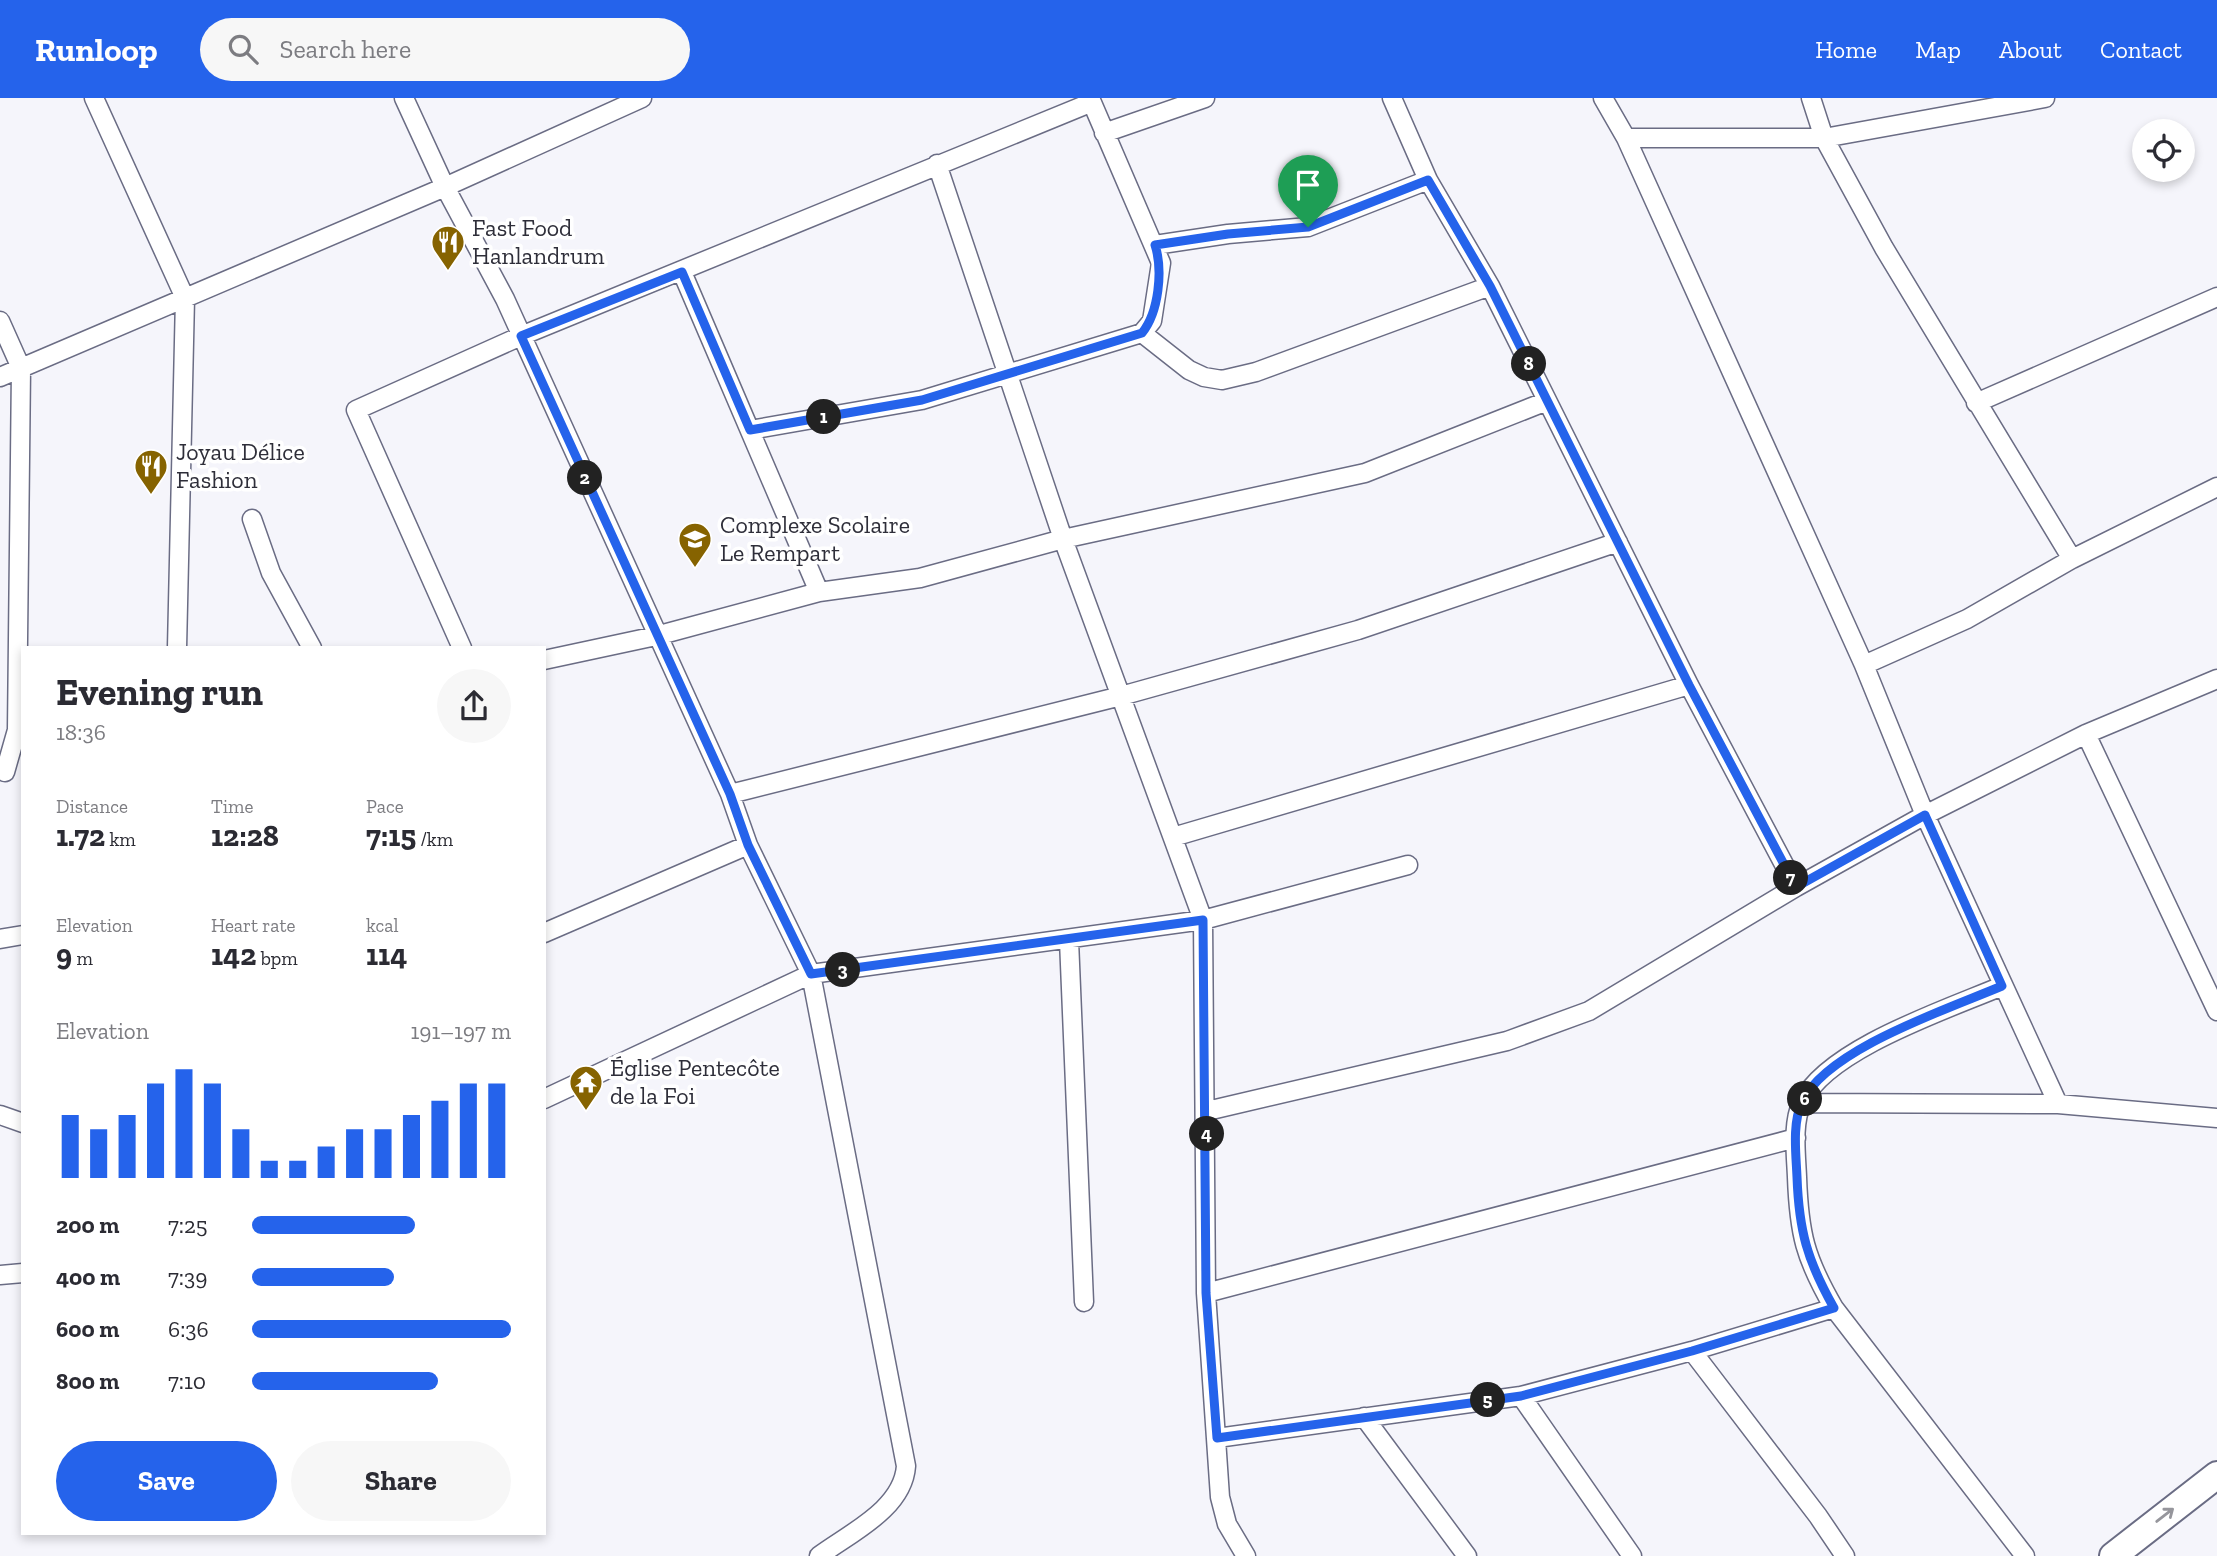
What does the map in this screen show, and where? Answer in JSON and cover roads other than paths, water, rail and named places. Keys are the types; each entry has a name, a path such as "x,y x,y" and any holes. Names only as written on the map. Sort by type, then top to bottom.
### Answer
{"main road":[{"path":"2113,1556 2217,1475"}],"street":[{"path":"94,98 185,298 177,646"},
{"path":"404,98 445,187 505,299 730,794 748,845 811,974 906,1466 905,1480 899,1493 881,1510 819,1556"},
{"path":"0,377 445,187 642,98"},
{"path":"1104,133 1205,98"},
{"path":"1392,98 1428,180 1490,286 1689,685 1796,887"},
{"path":"1604,98 1626,138 1864,665 1925,815 2058,1104"},
{"path":"1811,98 1824,138 1884,248 2072,559"},
{"path":"1626,138 1824,138 2045,98"},
{"path":"461,646 356,410 521,336 682,272 1090,101 1161,263 1152,321 1142,333 922,400 750,430"},
{"path":"937,164 1063,539 1203,920 1207,1111 1206,1293 1220,1497 1227,1524 1246,1556"},
{"path":"1155,245 1228,234 1308,227 1428,180"},
{"path":"682,272 819,592"},
{"path":"1142,333 1189,370 1222,380 1255,372 1490,286"},
{"path":"1976,403 2217,297"},
{"path":"0,321 21,368 17,730 9,772"},
{"path":"546,660 656,636 819,592 919,578 1063,539 1364,473 1547,401"},
{"path":"1864,665 1967,619 2072,559 2217,487"},
{"path":"252,519 271,573 311,646"},
{"path":"730,794 1121,696 1358,629 1618,542"},
{"path":"1207,1111 1507,1041 1589,1012 1796,887 1925,815 2087,734 2217,679"},
{"path":"1173,837 1689,685"},
{"path":"2087,734 2217,1011"},
{"path":"546,932 748,845"},
{"path":"546,1098 811,974 1203,920 1408,866"},
{"path":"0,939 21,934"},
{"path":"1069,940 1084,1302"},
{"path":"2002,986 1910,1025 1838,1061 1817,1080 1802,1103 1796,1138 1798,1221 1803,1245 1814,1274 1834,1308 2025,1556"},
{"path":"1802,1103 2058,1104 2217,1118"},
{"path":"0,1115 21,1122"},
{"path":"1206,1293 1796,1138"},
{"path":"0,1275 21,1272"},
{"path":"1217,1438 1521,1396 1692,1351 1834,1308"},
{"path":"1692,1351 1818,1516 1844,1556"},
{"path":"1521,1396 1632,1556"},
{"path":"1364,1417 1467,1556"}],"place":[{"name":"Fast Food Hanlandrum","path":"448,272"},
{"name":"Joyau Délice Fashion","path":"151,496"},
{"name":"Complexe Scolaire Le Rempart","path":"695,569"},
{"name":"Église Pentecôte de la Foi","path":"586,1112"}]}
